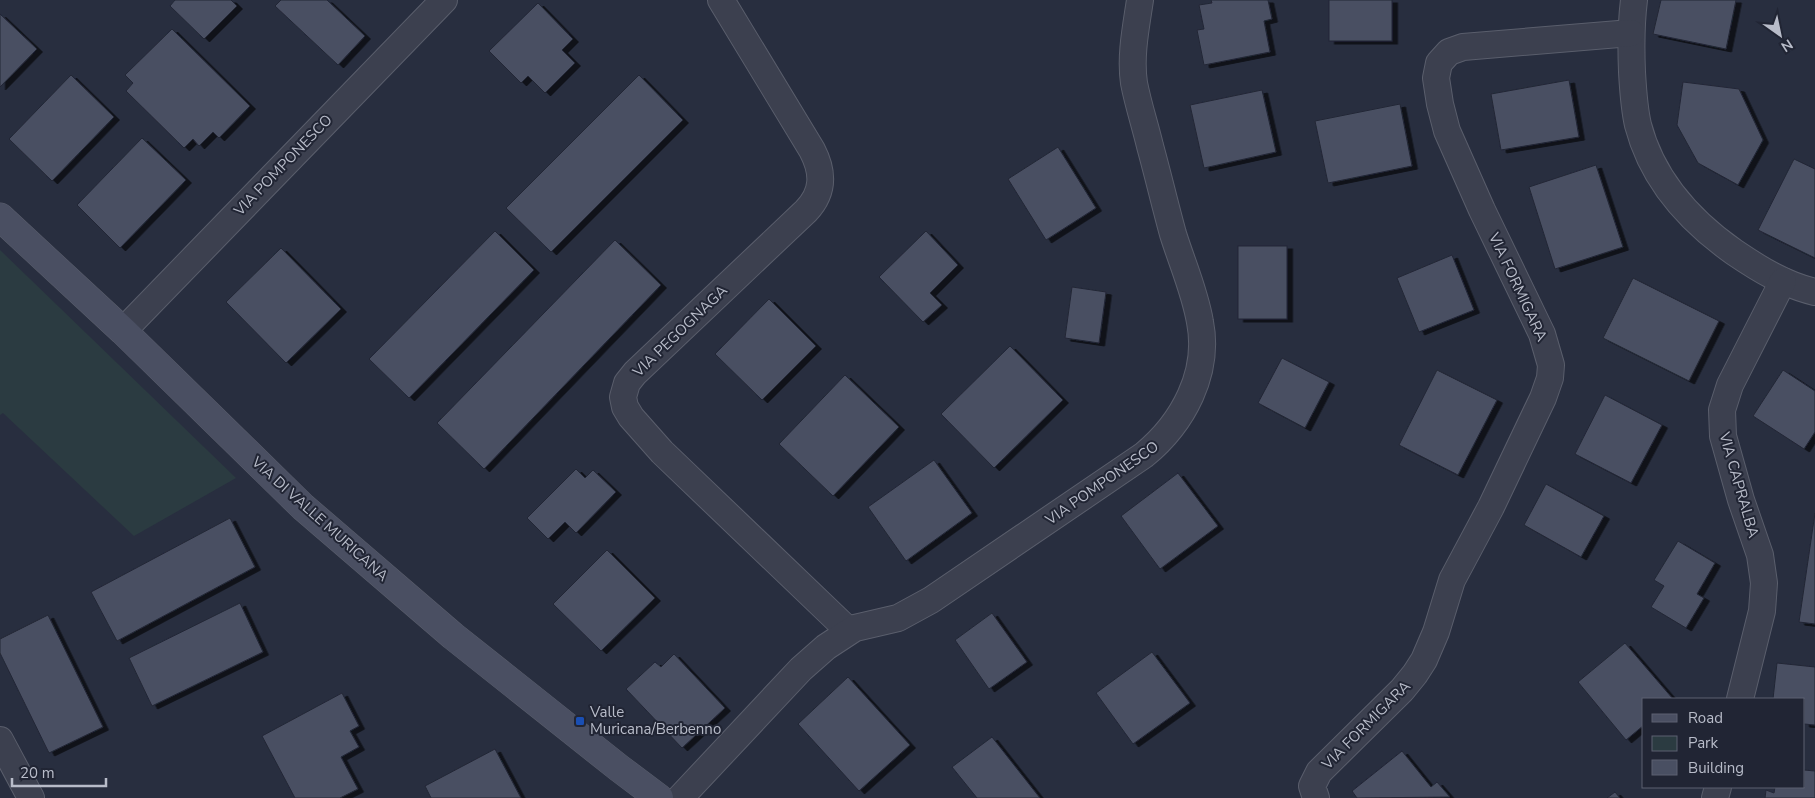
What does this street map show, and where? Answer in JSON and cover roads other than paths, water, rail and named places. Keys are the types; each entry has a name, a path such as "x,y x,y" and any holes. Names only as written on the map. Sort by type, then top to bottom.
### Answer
{"street":[{"name":"VIA POMPONESCO","path":"123,331 444,0"},
{"name":"VIA PEGOGNAGA","path":"721,0 812,150 820,170 819,188 812,204 806,211 635,373 624,390 624,403 631,418 662,452 849,631"},
{"name":"VIA POMPONESCO","path":"680,798 801,669 826,647 849,631 863,625 898,618 931,600 1144,455 1164,438 1179,419 1193,390 1200,362 1202,333 1196,304 1173,234 1134,83 1134,49 1140,0"},
{"path":"1634,0 1631,33 1638,125 1650,159 1666,186 1687,213 1716,239 1746,260 1783,281 1815,292"},
{"name":"VIA FORMIGARA","path":"1316,798 1312,786 1319,772 1402,690 1424,660 1436,632 1452,580 1491,507 1543,398 1550,378 1549,356 1542,334 1482,210 1447,131 1437,88 1436,78 1439,63 1448,52 1463,47 1631,33"},
{"name":"VIA DI VALLE MURICANA","path":"0,218 123,331 303,507 453,636 659,798"},
{"name":"VIA CAPRALBA","path":"1740,698 1762,611 1764,583 1760,554 1741,500 1723,436 1722,410 1730,385 1783,281"},
{"path":"0,740 31,798"}],"place":[{"name":"Valle Muricana/Berbenno","path":"580,721"}]}
